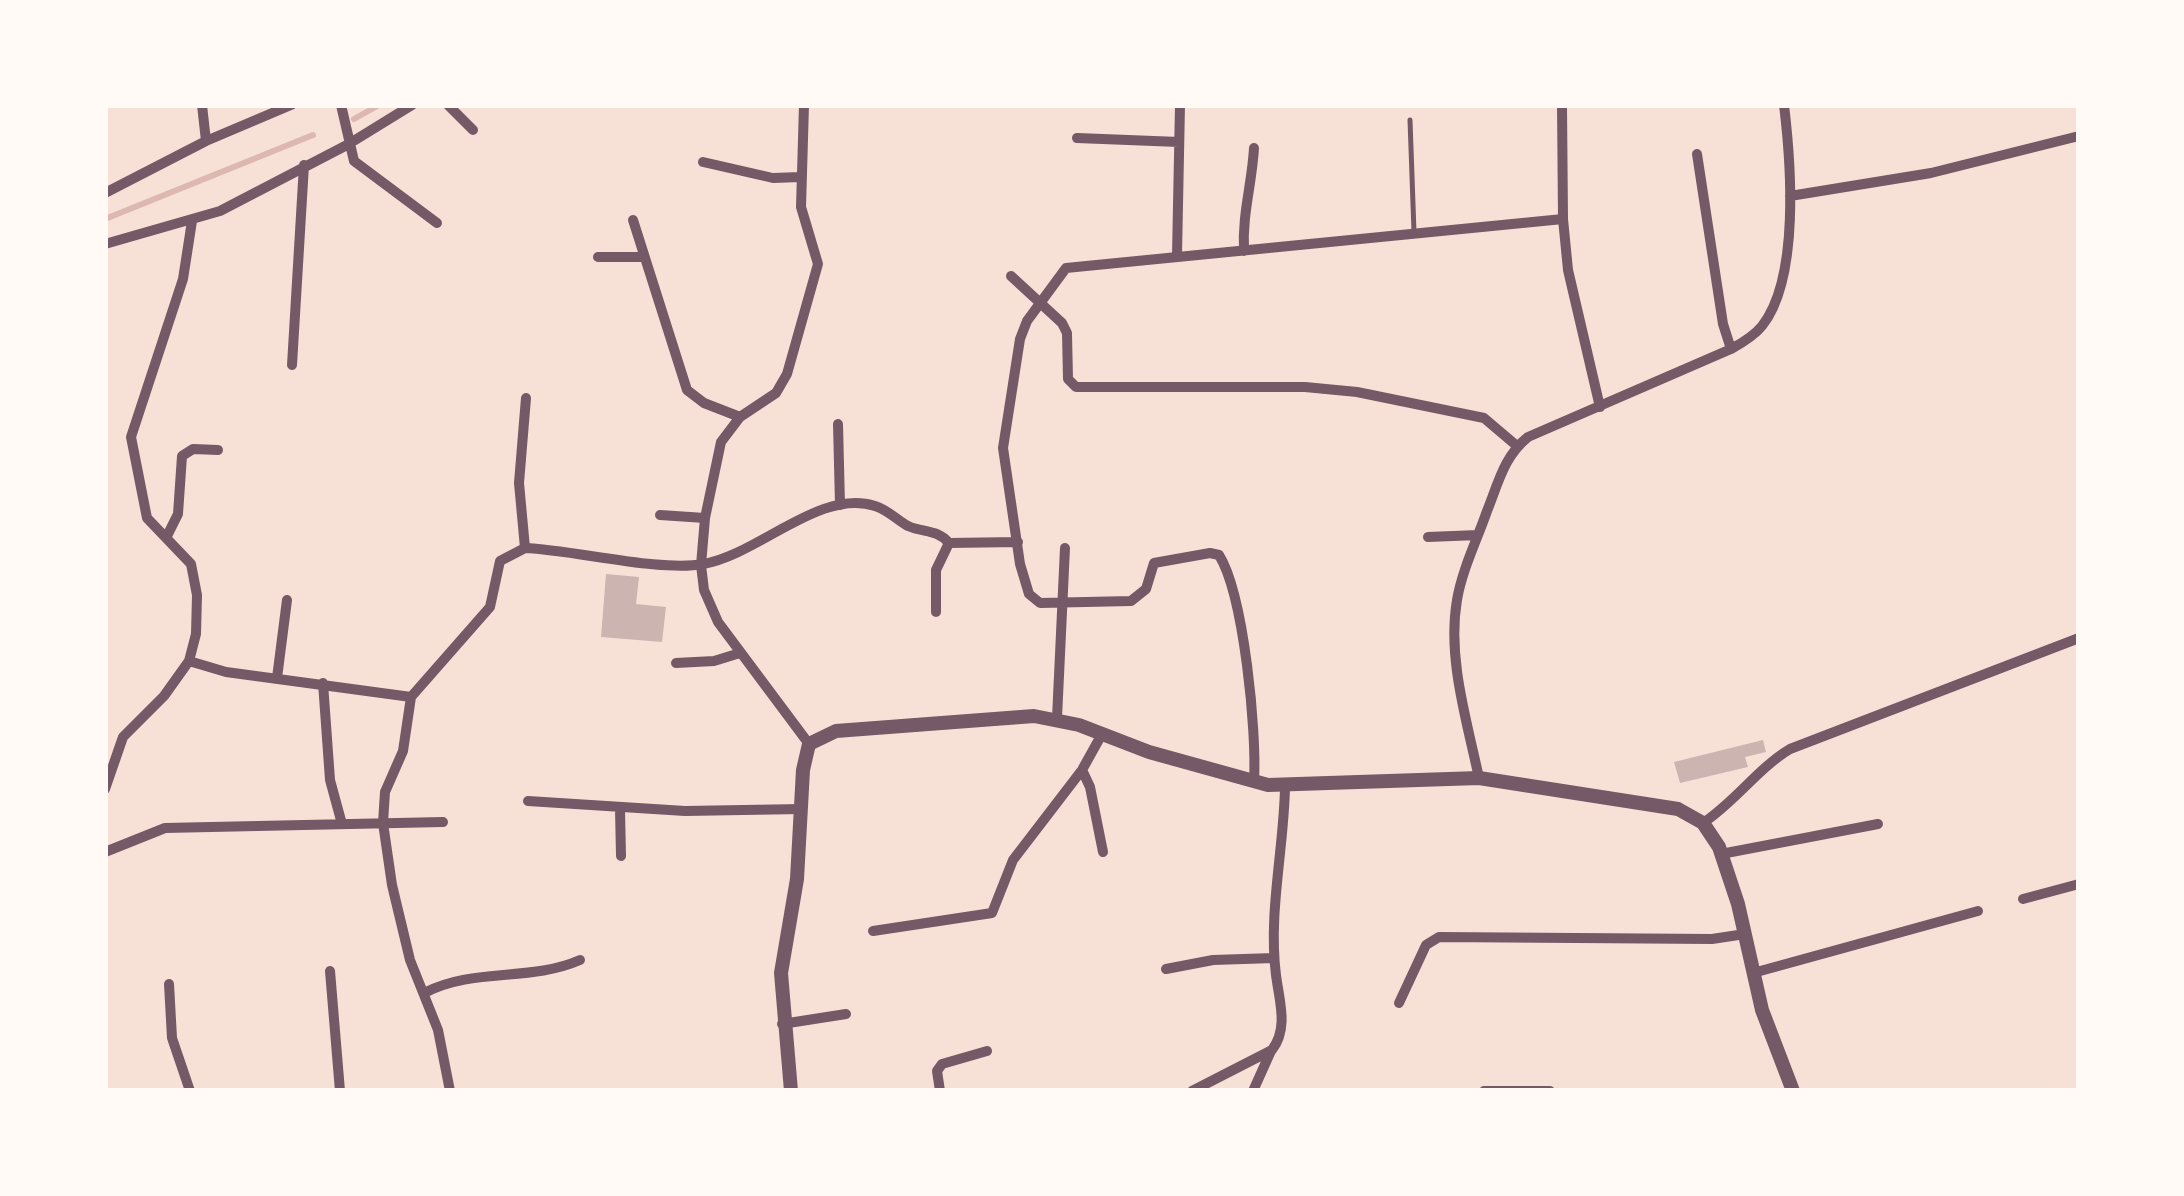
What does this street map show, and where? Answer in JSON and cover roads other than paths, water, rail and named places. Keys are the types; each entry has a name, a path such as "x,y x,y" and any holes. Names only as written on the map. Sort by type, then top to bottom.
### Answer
{"street":[{"path":"202,105 206,141"},
{"path":"105,193 206,141 291,105"},
{"path":"341,105 347,145 354,161 437,223"},
{"path":"105,244 192,221 347,145 412,105"},
{"path":"448,105 473,130"},
{"path":"792,1091 782,1024 781,973 808,744 710,608 701,564 705,518 722,442 740,417 776,393 800,338 818,264 801,207 804,105"},
{"path":"1177,255 1180,105"},
{"path":"1562,105 1568,270 1600,408"},
{"path":"1480,778 1461,692 1454,622 1458,597 1500,477 1517,446 1731,349 1760,329 1770,315 1782,277 1790,196 1784,105"},
{"path":"1790,196 1931,173 2079,136"},
{"path":"1077,138 1179,142"},
{"path":"1244,251 1242,213 1254,148"},
{"path":"1698,154 1722,324 1731,349"},
{"path":"703,162 772,178 801,177"},
{"path":"292,365 304,164"},
{"path":"1254,782 1255,719 1231,588 1219,556 1210,553 1154,563 1146,588 1131,601 1064,606 1040,603 1030,594 1003,448 1020,339 1040,302 1066,268 1075,264 1564,219"},
{"path":"633,220 642,257 668,316 687,390 704,403 740,417"},
{"path":"105,789 123,736 164,696 189,661 199,616 191,564 147,518 131,437 183,279 192,221"},
{"path":"598,258 642,257"},
{"path":"1011,276 1067,333 1068,380 1076,387 1305,387 1357,392 1484,418 1517,446"},
{"path":"526,398 519,483 526,548"},
{"path":"838,424 840,505"},
{"path":"166,538 178,514 182,456 193,449 218,450"},
{"path":"450,1091 424,993 402,932 383,822 385,792 402,750 411,697 490,608 500,560 526,548 701,564 762,544 812,513 840,505 874,505 912,528 937,532 949,543 1018,542"},
{"path":"660,516 705,518"},
{"path":"1428,537 1478,536"},
{"path":"936,612 936,570 949,543"},
{"path":"1056,718 1066,548"},
{"path":"277,678 288,600"},
{"path":"1703,823 1740,796 1762,768 1790,749 2078,641"},
{"path":"676,663 714,661 740,653"},
{"path":"189,661 226,672 411,697"},
{"path":"323,683 330,780 342,824"},
{"path":"808,744 836,732 1008,716 1056,718 1254,782 1285,787 1480,778 1662,804 1703,823 1722,854 1775,1048 1793,1091"},
{"path":"873,931 992,913 1013,860 1082,770 1102,734"},
{"path":"1082,770 1090,787 1103,852"},
{"path":"1252,1091 1282,1025 1274,958 1285,787"},
{"path":"528,801 620,809 802,808"},
{"path":"620,809 621,856"},
{"path":"105,852 164,828 443,822"},
{"path":"1722,854 1878,824"},
{"path":"2023,899 2079,884"},
{"path":"1753,973 1978,912"},
{"path":"1399,1003 1426,945 1439,937 1712,940 1745,934"},
{"path":"1166,968 1213,960 1274,958"},
{"path":"424,993 475,976 555,971 580,960"},
{"path":"330,971 340,1091"},
{"path":"168,984 172,1038 190,1091"},
{"path":"782,1024 846,1014"},
{"path":"1192,1091 1272,1050"},
{"path":"940,1091 937,1071 942,1064 987,1051"},
{"path":"1484,1091 1550,1091"}],"lane":[{"path":"1410,120 1414,234"}],"waterway":[{"path":"354,119 379,105"},
{"path":"105,219 313,135"}]}
